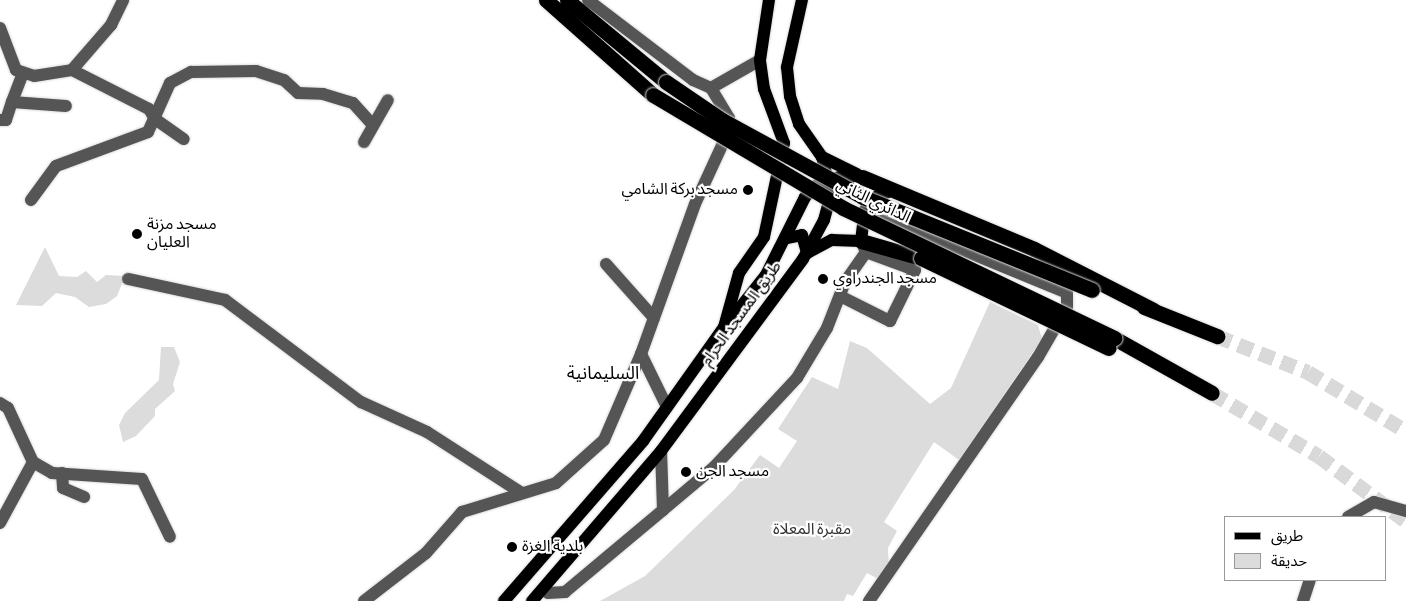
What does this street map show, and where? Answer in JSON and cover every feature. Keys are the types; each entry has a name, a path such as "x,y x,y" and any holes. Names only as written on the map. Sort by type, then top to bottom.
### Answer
{"highway":[{"path":"539,0 570,24"},
{"name":"الدائري الثاني","path":"546,0 570,24 653,95 843,208 1212,393"},
{"name":"الدائري الثاني","path":"568,1 666,82 722,120 862,197 1095,284 1217,336"},
{"path":"862,177 1095,284"},
{"path":"864,246 921,258 1112,343"}],"main road":[{"name":"طريق المسجد الحرام","path":"504,601 552,551 667,407 724,328 739,273 764,237 784,143 764,89 760,60 768,0"},
{"name":"طريق المسجد الحرام","path":"532,601 557,577 661,452 807,253 824,220 831,193 822,157 799,124 790,96 787,67 802,0"},
{"path":"822,157 862,177"},
{"path":"724,328 788,238 805,197 828,181 862,177"},
{"path":"788,238 802,235 807,253 832,240 864,246 860,225 866,210 876,197 893,190"},
{"path":"546,597 557,577"}],"street":[{"path":"72,70 111,25 123,0"},
{"path":"364,601 379,594 426,553 462,512 556,482 604,440 642,354 695,204 729,130 729,118 711,88 693,80 588,0"},
{"path":"0,28 16,70 34,76 72,70 149,110 155,119 184,139"},
{"path":"711,88 760,60"},
{"path":"31,200 56,166 148,132 170,84 191,72 220,70 256,71 284,80 298,94 353,103 373,125"},
{"path":"0,120 6,120 23,73"},
{"path":"364,142 388,100"},
{"path":"12,102 66,106"},
{"path":"866,210 1067,293 1067,307 1038,357 869,601"},
{"path":"546,597 565,592 574,586 714,467 797,378 827,328 840,296 864,246 915,270 890,321 840,296"},
{"path":"606,264 654,318"},
{"path":"128,279 225,300 360,402 427,432 520,492"},
{"path":"642,354 667,407"},
{"path":"0,403 8,408 32,462 62,473 142,479 170,538"},
{"path":"661,452 663,510"},
{"path":"0,523 32,462"},
{"path":"62,473 63,488 84,496"},
{"path":"1350,516 1374,502 1406,511"},
{"path":"1303,601 1310,581"}],"green space":[{"path":"45,247 59,276 77,277 86,271 97,282 106,275 125,276 117,296 106,304 89,307 75,297 56,293 42,306 16,305"},
{"name":"مقبرة المعلاة","path":"990,302 1038,325 1042,339 959,460 934,442 884,522 897,531 888,548 889,569 880,580 867,573 853,596 847,594 844,601 600,601 645,576 734,490 760,455 779,468 797,441 778,429 812,377 838,389 850,341 867,348 930,404 951,388"},
{"path":"161,347 174,347 180,362 173,384 175,391 155,409 155,416 136,436 123,442 119,425 125,413 159,380"}],"tunnel":[{"path":"1217,336 1308,372 1406,431"},
{"path":"1212,393 1319,456 1406,521"}],"place":[{"name":"مسجد بركة الشامي","path":"748,190"},
{"name":"مسجد مزنة العليان","path":"137,234"},
{"name":"مسجد الجندراوي","path":"823,279"},
{"name":"مسجد الجن","path":"686,472"},
{"name":"بلدية الغزة","path":"512,547"}],"district":[{"name":"السليمانية","path":"603,374"}]}
